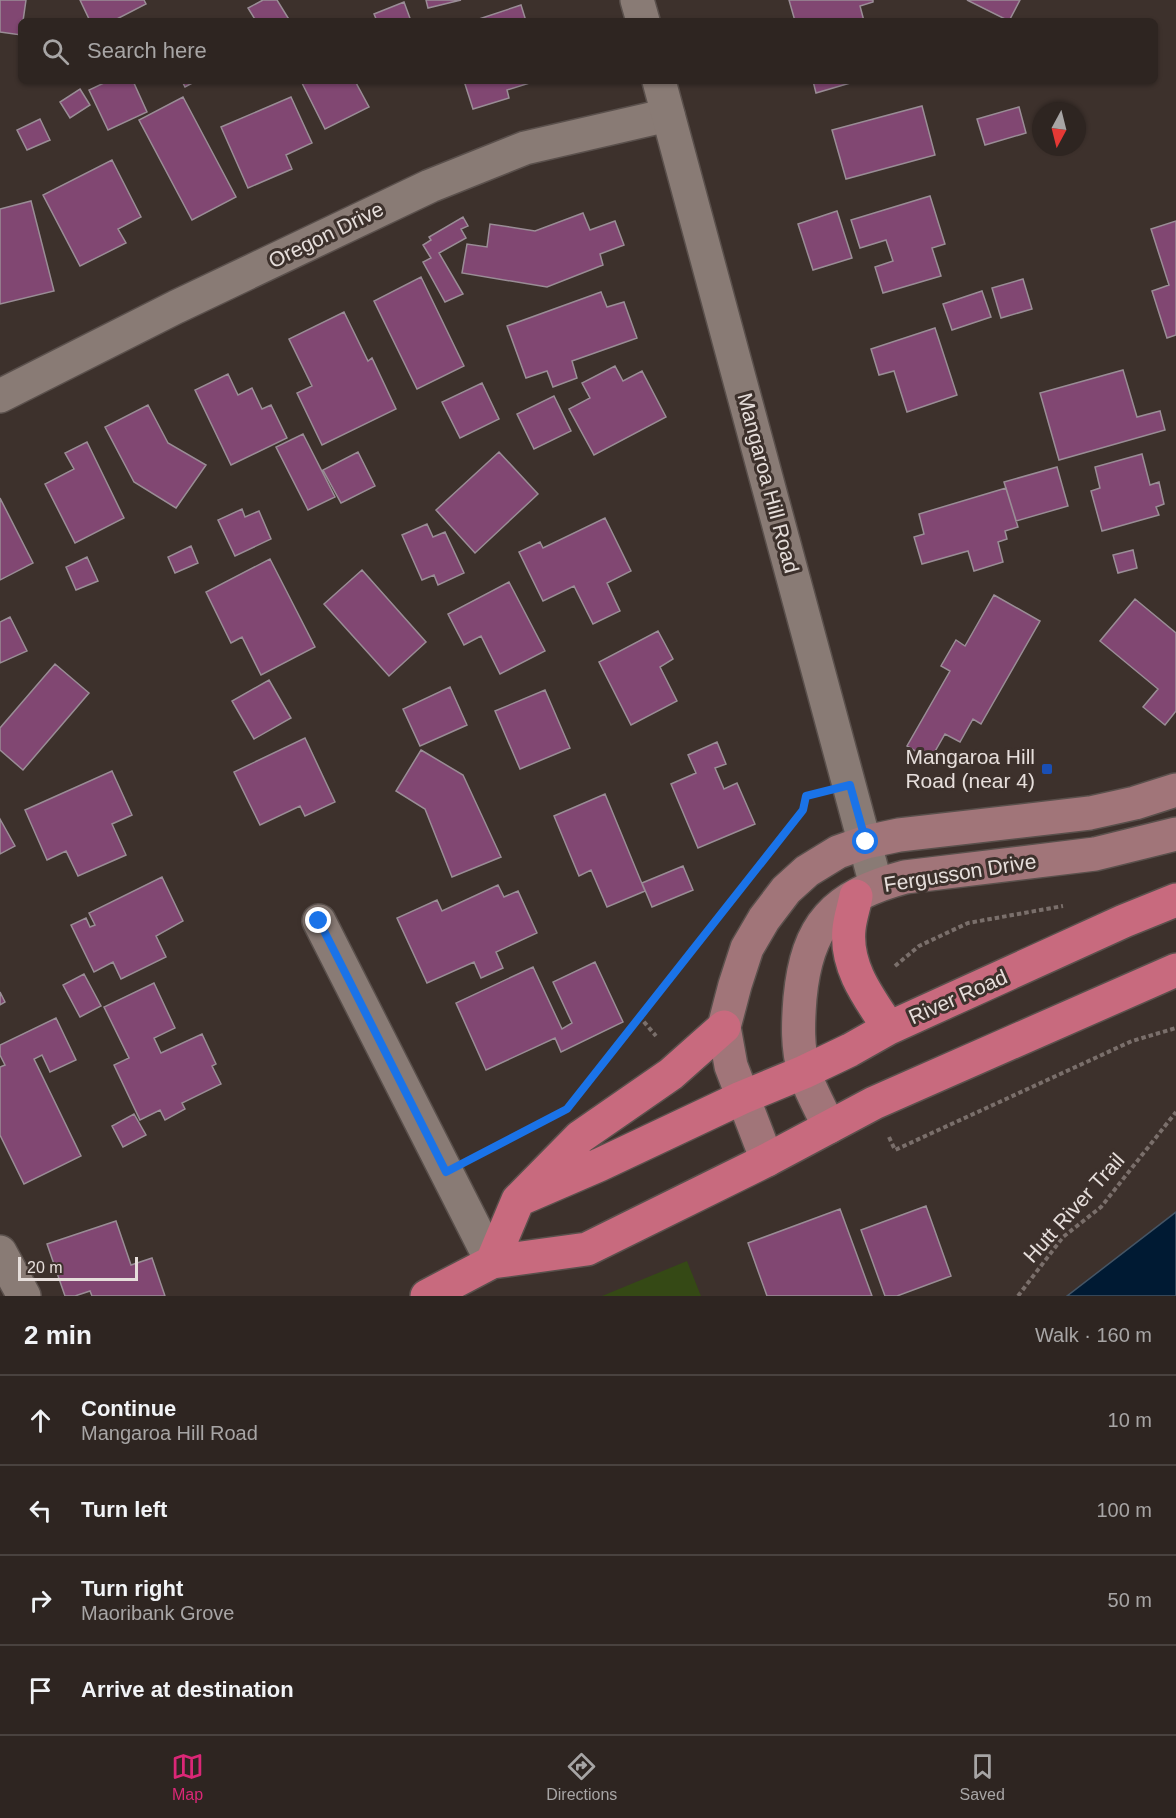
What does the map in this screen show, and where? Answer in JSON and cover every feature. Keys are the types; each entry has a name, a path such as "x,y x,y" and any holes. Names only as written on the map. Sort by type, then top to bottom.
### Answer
{"highway":[{"path":"866,891 849,929 850,958 862,987 889,1028"},
{"name":"River Road","path":"741,1098 804,1072 889,1028 1124,921 1176,900"},
{"path":"427,1296 492,1262 586,1249 767,1160 880,1101 1176,970"},
{"path":"492,1262 518,1200 580,1137 671,1074 724,1027"},
{"path":"518,1200 599,1165 741,1098"}],"main road":[{"name":"Fergusson Drive","path":"767,1160 730,1066 724,1027 747,948 764,919 786,890 807,871 830,857 866,842 899,835 1090,813 1135,803 1176,790"},
{"name":"Fergusson Drive","path":"829,1127 804,1072 798,1036 801,991 809,949 825,920 839,907 866,891 905,878 1095,854 1176,834"}],"street":[{"path":"637,0 642,18"},
{"name":"Mangaroa Hill Road","path":"660,84 866,842 866,891"},
{"name":"Oregon Drive","path":"0,396 176,307 430,186 525,148 668,115"},
{"path":"319,921 492,1262"},
{"path":"0,1252 24,1296"}],"path":[{"path":"765,857 803,810 806,796 850,785"},
{"path":"581,1090 728,904"},
{"path":"895,1150 1132,1041 1176,1028"},
{"name":"Hutt River Trail","path":"1018,1296 1063,1237 1101,1207 1176,1112"},
{"path":"446,1172 546,1119"}],"green space":[{"path":"687,1261 701,1296 602,1296"}],"water":[{"path":"1176,1212 1176,1296 1067,1296"}],"building":[{"path":"0,0 26,0 23,18 18,18 18,35 0,32"},
{"path":"80,0 144,0 146,4 119,18 89,18"},
{"path":"263,0 277,0 288,18 254,18 248,8"},
{"path":"426,0 461,0 428,8"},
{"path":"789,0 873,0 873,2 860,6 863,18 794,18"},
{"path":"967,0 1020,0 1011,18 1003,18"},
{"path":"404,2 410,18 376,18 374,14"},
{"path":"521,5 525,18 482,18"},
{"path":"102,84 134,84 147,112 108,130 89,90"},
{"path":"302,84 357,84 369,107 325,129"},
{"path":"465,84 526,84 507,90 509,98 473,109"},
{"path":"814,84 847,84 816,93"},
{"path":"80,89 90,105 70,118 60,102"},
{"path":"183,97 236,197 192,220 139,120"},
{"path":"291,97 312,143 286,155 292,169 248,188 221,127"},
{"path":"922,106 935,155 846,179 832,130"},
{"path":"1019,107 1026,133 985,145 977,119"},
{"path":"40,119 50,140 27,150 17,130"},
{"path":"112,160 141,217 118,229 126,243 80,266 43,195"},
{"path":"930,196 945,244 932,248 941,276 883,293 875,267 893,261 886,240 860,248 851,220"},
{"path":"31,201 54,291 0,304 0,209"},
{"path":"837,211 852,258 813,270 798,224"},
{"path":"583,213 590,230 615,221 624,245 600,254 603,265 547,287 462,273 467,244 487,247 490,224 535,231"},
{"path":"463,217 468,226 461,229 466,238 439,253 463,294 445,302 423,262 431,258 423,245 431,240 429,237"},
{"path":"1176,221 1176,335 1167,338 1152,291 1169,285 1151,229"},
{"path":"421,277 464,366 417,389 374,301"},
{"path":"1023,279 1032,309 1001,318 992,288"},
{"path":"982,291 991,317 952,330 943,304"},
{"path":"601,292 607,307 624,302 637,338 572,361 577,378 553,387 547,371 526,378 507,326"},
{"path":"344,312 368,361 372,358 396,409 322,445 297,393 312,386 289,339"},
{"path":"935,328 957,395 907,412 894,371 879,375 871,349"},
{"path":"615,366 623,381 642,371 666,417 594,455 569,409 590,398 582,383"},
{"path":"1123,370 1137,417 1160,411 1165,430 1059,460 1040,393"},
{"path":"228,374 238,395 252,388 262,409 271,405 287,438 231,465 195,390"},
{"path":"482,383 499,419 460,438 442,402"},
{"path":"554,396 571,431 534,449 517,414"},
{"path":"148,405 168,443 206,465 176,508 134,482 105,427"},
{"path":"303,434 335,497 308,510 276,447"},
{"path":"87,442 124,518 75,543 45,484 74,469 65,453"},
{"path":"358,452 375,486 341,503 323,470"},
{"path":"499,452 538,494 475,553 436,510"},
{"path":"1142,454 1150,485 1159,482 1164,504 1156,507 1159,515 1102,531 1091,491 1100,488 1095,467"},
{"path":"1057,467 1068,506 1016,521 1004,482"},
{"path":"1006,488 1018,527 1005,531 1007,539 998,542 1003,562 974,571 968,551 922,564 914,537 924,534 919,514"},
{"path":"0,498 33,563 0,580"},
{"path":"242,509 245,517 259,511 271,539 235,556 218,520"},
{"path":"605,518 631,571 607,583 620,611 593,624 574,586 543,601 519,552 540,542 543,548"},
{"path":"427,524 433,537 445,532 464,573 438,585 434,575 422,580 402,535"},
{"path":"191,546 198,563 175,573 168,557"},
{"path":"1133,550 1137,568 1118,573 1113,555"},
{"path":"87,557 98,581 76,590 66,567"},
{"path":"270,559 315,647 261,675 242,637 231,643 206,592"},
{"path":"362,570 426,642 389,676 324,604"},
{"path":"509,582 545,651 500,674 481,636 464,645 448,614"},
{"path":"994,595 1040,621 981,724 973,719 960,742 945,734 930,760 907,746 950,671 941,666 956,640 965,646"},
{"path":"1135,599 1176,633 1176,711 1165,725 1143,707 1158,689 1100,641"},
{"path":"10,617 27,651 0,663 0,622"},
{"path":"658,631 673,659 660,667 677,701 631,725 599,662"},
{"path":"55,664 89,693 23,770 0,750 0,728"},
{"path":"269,680 291,718 254,739 232,701"},
{"path":"450,687 467,725 420,746 403,709"},
{"path":"545,690 570,748 520,769 495,711"},
{"path":"305,738 335,802 305,816 300,806 260,825 234,772"},
{"path":"717,742 726,764 715,768 724,789 737,783 755,824 698,848 671,784 696,773 688,755"},
{"path":"421,750 463,775 501,857 452,877 425,809 396,791"},
{"path":"112,771 132,815 112,824 126,855 78,876 66,851 47,860 25,810"},
{"path":"605,794 645,891 607,907 591,870 579,876 554,816"},
{"path":"0,819 15,846 0,854"},
{"path":"683,866 693,890 652,907 642,883"},
{"path":"162,877 183,921 156,936 166,957 121,979 113,962 94,972 71,925 86,918 90,927 95,925 89,913"},
{"path":"498,885 504,897 518,891 537,933 496,952 503,968 481,978 474,962 427,983 397,918 437,900 442,911"},
{"path":"595,962 623,1022 561,1052 555,1038 486,1070 456,1003 533,967 562,1029 572,1023 553,982"},
{"path":"84,974 101,1006 80,1017 63,985"},
{"path":"154,983 175,1028 154,1038 161,1053 202,1034 216,1064 212,1066 221,1084 182,1103 185,1109 165,1120 160,1110 140,1120 114,1065 129,1058 104,1007"},
{"path":"0,992 5,1002 0,1005"},
{"path":"56,1018 76,1060 50,1072 42,1055 34,1059 81,1156 24,1184 0,1135 0,1067 5,1065 0,1055 0,1045"},
{"path":"134,1114 146,1135 123,1147 112,1126"},
{"path":"926,1206 951,1276 897,1296 885,1296 861,1230"},
{"path":"840,1209 872,1296 767,1296 748,1243"},
{"path":"116,1221 131,1265 152,1258 165,1296 92,1296 90,1291 75,1296 65,1296 47,1244"}],"place":[{"name":"Mangaroa Hill Road (near 4)","path":"1047,769"}],"route":[{"path":"319,921 446,1172 567,1109 803,810 806,796 850,785 866,842"}]}
